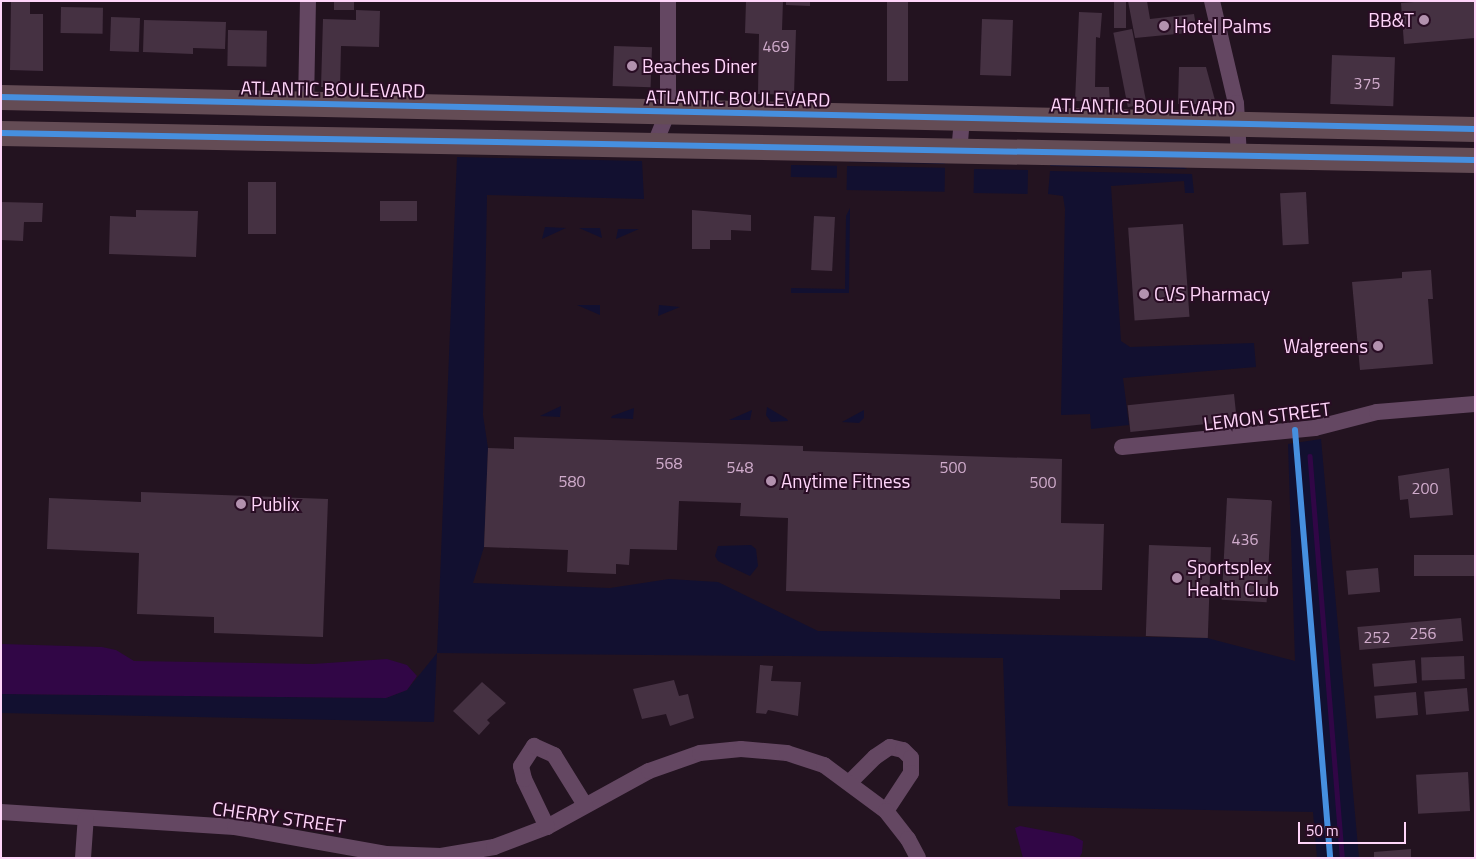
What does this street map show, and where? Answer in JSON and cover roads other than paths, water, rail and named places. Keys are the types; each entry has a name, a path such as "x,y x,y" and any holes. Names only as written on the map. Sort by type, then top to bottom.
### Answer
{"highway":[{"name":"ATLANTIC BOULEVARD","path":"1,97 1475,129"},
{"path":"194,134 282,126 294,122 302,114 306,104"},
{"path":"303,139 315,124 328,117 404,115 412,106"},
{"path":"1,132 194,134 303,139 959,153 1475,160"}],"street":[{"path":"306,104 308,1"},
{"path":"654,146 668,111 668,1"},
{"path":"1212,1 1238,124 1239,157"},
{"path":"959,153 962,117"},
{"name":"LEMON STREET","path":"1122,448 1315,428 1377,412 1475,404"},
{"path":"547,827 524,779 521,766 534,746 554,754 584,805"},
{"path":"850,782 875,757 890,747 903,750 911,758 911,773 886,811"},
{"name":"CHERRY STREET","path":"1,812 86,819 235,827 332,851 441,856 494,847 547,827 584,805 649,772 700,753 741,749 787,753 824,765 850,782 886,811 908,839 918,858"},
{"path":"83,858 86,819"}],"waterway":[{"path":"1310,456 1342,858"}],"place":[{"name":"BB&T","path":"1424,20"},
{"name":"Hotel Palms","path":"1164,26"},
{"name":"Beaches Diner","path":"632,66"},
{"name":"CVS Pharmacy","path":"1144,294"},
{"name":"Walgreens","path":"1378,346"},
{"name":"Anytime Fitness","path":"771,481"},
{"name":"Publix","path":"241,504"},
{"name":"Sportsplex Health Club","path":"1177,578"}]}
